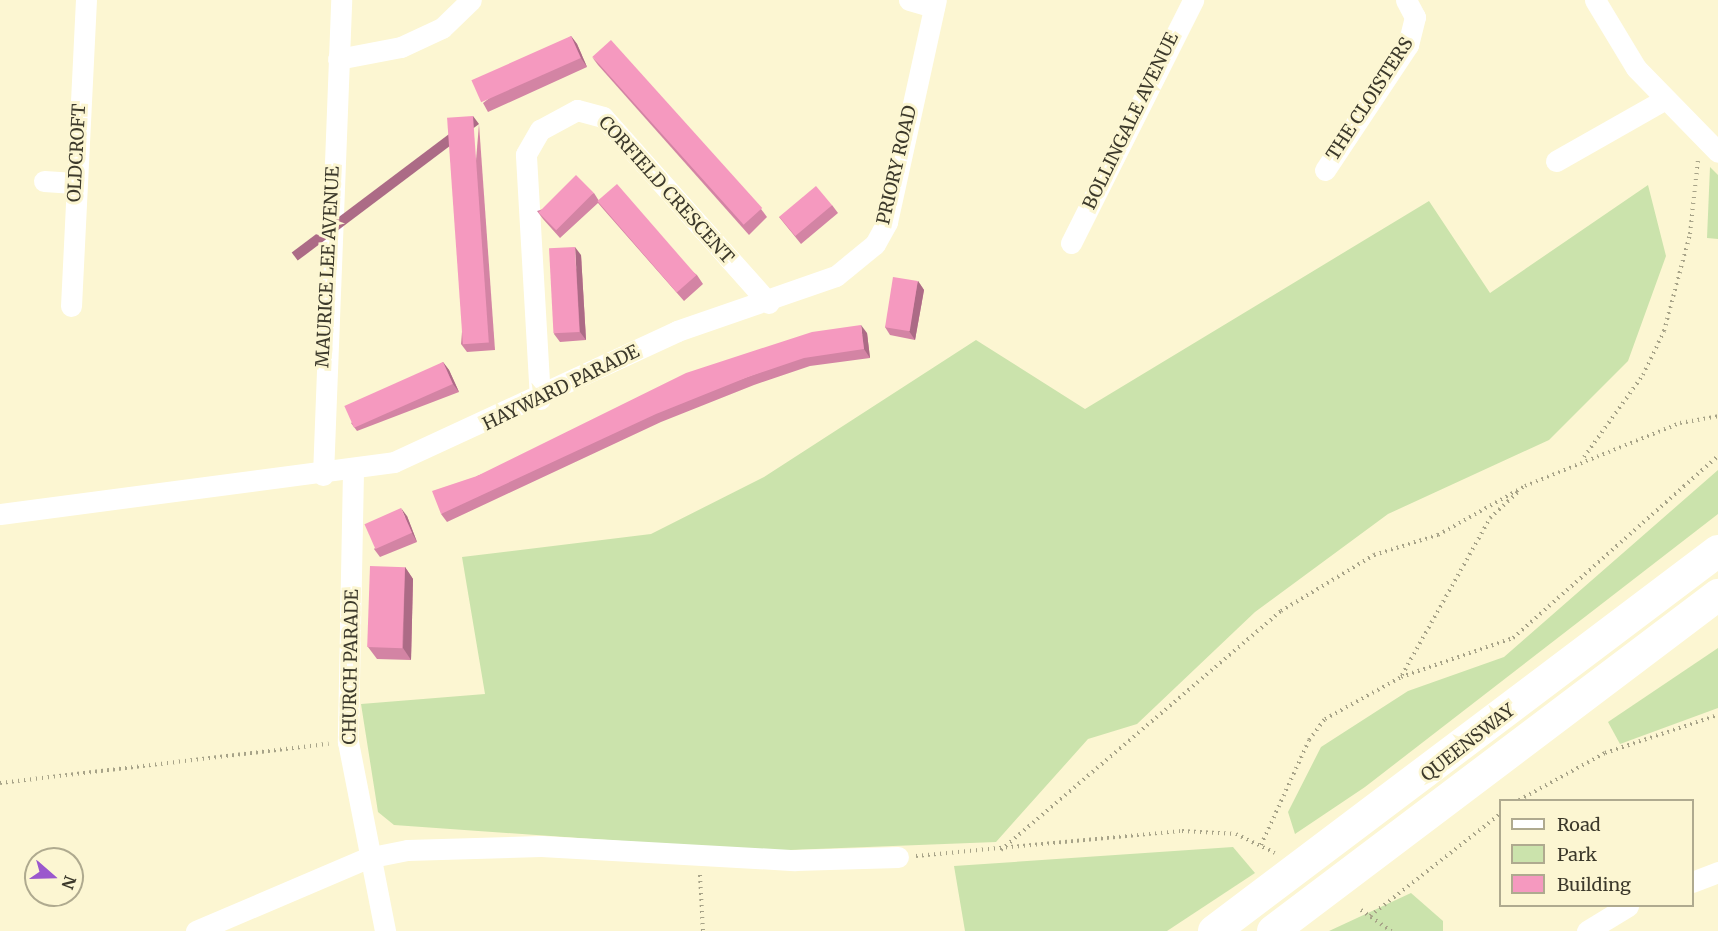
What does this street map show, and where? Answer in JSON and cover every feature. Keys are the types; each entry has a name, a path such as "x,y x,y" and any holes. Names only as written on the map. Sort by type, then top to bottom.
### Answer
{"highway":[{"name":"QUEENSWAY","path":"1214,931 1420,781 1718,551"},
{"name":"QUEENSWAY","path":"1273,931 1718,595"}],"street":[{"name":"OLDCROFT","path":"71,306 74,183 86,0"},
{"path":"341,0 338,59 401,47 442,28 471,0"},
{"path":"909,0 935,3"},
{"name":"BOLLINGALE AVENUE","path":"1071,243 1193,0"},
{"name":"THE CLOISTERS","path":"1325,170 1414,28 1406,0"},
{"path":"1595,0 1615,39 1665,99 1718,152"},
{"name":"PRIORY ROAD","path":"769,303 836,276 875,244 887,222 935,3"},
{"name":"MAURICE LEE AVENUE","path":"323,475 338,59"},
{"path":"1556,161 1665,99"},
{"name":"CORFIELD CRESCENT","path":"540,399 526,154 540,129 577,110 603,117 769,303"},
{"path":"44,181 74,183"},
{"name":"HAYWARD PARADE","path":"323,475 352,471 436,447 677,332 769,303"},
{"name":"CHURCH PARADE","path":"352,471 348,742 367,858 385,931"},
{"path":"0,514 323,475"},
{"path":"196,931 367,858 407,850 541,846 699,856 898,857"},
{"path":"1694,881 1718,872"},
{"path":"1587,931 1626,907"}],"path":[{"path":"1583,459 1643,375 1664,331 1690,234 1702,135"},
{"path":"1002,850 1281,611 1374,555 1438,535 1525,486 1583,459 1680,423 1718,416"},
{"path":"1261,845 1309,741 1325,718 1401,677 1513,638 1718,456"},
{"path":"1401,677 1490,518 1525,486"},
{"path":"1523,799 1605,753 1718,715"},
{"path":"0,783 348,742"},
{"path":"1370,916 1499,815"},
{"path":"898,857 1002,850 1182,831 1236,834 1277,854"},
{"path":"699,856 703,931"},
{"path":"1361,910 1391,931"}],"green space":[{"path":"1710,167 1718,175 1718,239 1707,238"},
{"path":"1648,185 1666,256 1628,361 1549,440 1388,514 1255,612 1137,724 1088,739 996,842 764,851 394,825 378,812 361,704 485,694 462,557 651,534 764,477 976,340 1085,409 1429,201 1490,293"},
{"path":"1718,470 1718,514 1365,787 1295,834 1288,812 1321,747 1408,691 1504,657"},
{"path":"1718,648 1718,708 1620,744 1608,722"},
{"path":"1233,847 1255,873 1167,931 965,931 954,866"},
{"path":"1411,893 1443,921 1443,931 1329,931"}],"building":[{"path":"571,36 581,58 481,102 471,80"},
{"path":"611,40 762,208 744,225 592,57"},
{"path":"473,116 489,342 463,344 447,118"},
{"path":"576,175 594,193 556,230 539,212"},
{"path":"617,184 696,275 677,292 597,201"},
{"path":"816,186 832,205 795,236 779,217"},
{"path":"575,247 579,332 553,333 549,248"},
{"path":"893,277 918,281 910,331 885,327"},
{"path":"861,325 864,349 804,358 748,377 656,414 441,514 432,491 477,476 686,373 812,332"},
{"path":"443,362 453,384 354,428 344,406"},
{"path":"401,508 412,533 375,549 364,524"},
{"path":"370,566 405,567 402,648 367,647"}]}
